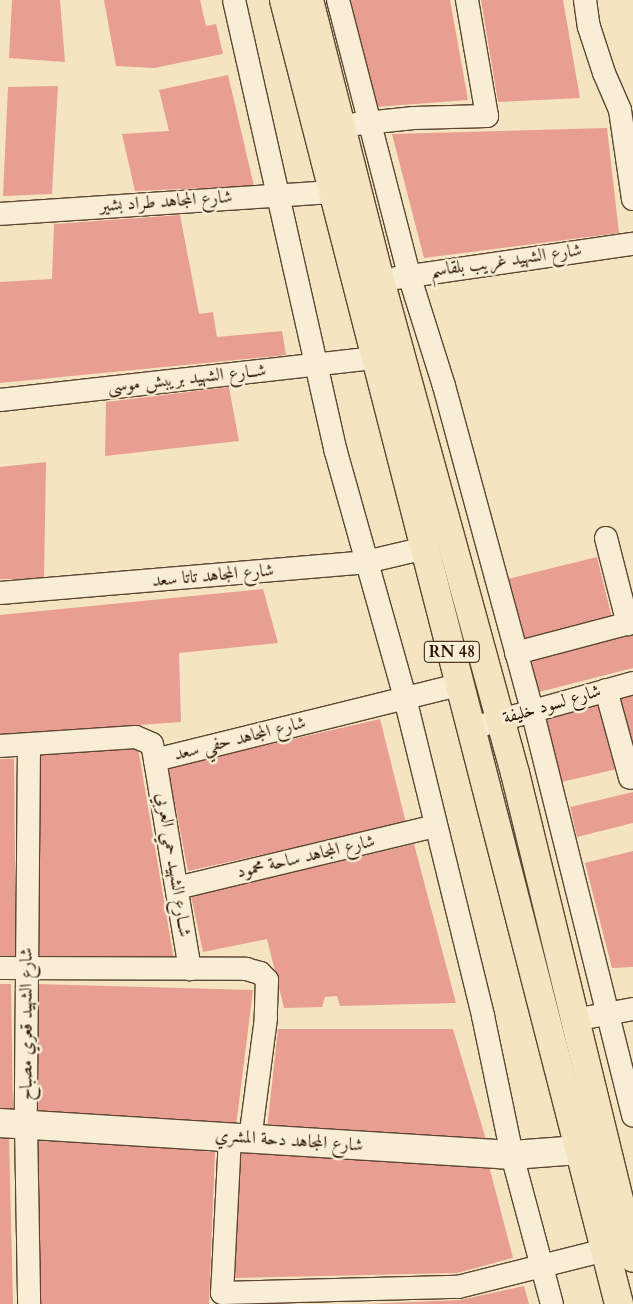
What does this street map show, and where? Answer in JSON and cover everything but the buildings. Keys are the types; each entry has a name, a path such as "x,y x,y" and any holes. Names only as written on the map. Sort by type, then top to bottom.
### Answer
{"highway":[{"name":"RN 48","path":"284,0 374,358 461,684 619,1304"},
{"name":"RN 48","path":"309,0 380,280 499,720 633,1258"}],"street":[{"path":"234,0 278,196 319,365 336,452 405,698 483,1016 512,1154 552,1304"},
{"path":"338,0 409,275 444,386 532,710 633,1116"},
{"path":"341,127 369,122 487,116 467,0"},
{"path":"585,0 595,46 620,110 633,199"},
{"name":"شارع المجاهد طراد بشير","path":"0,214 332,192"},
{"name":"شارع الشهيد غريب بلقاسم","path":"380,280 633,244"},
{"name":"شــارع الشهيد بريبش موسى","path":"0,400 374,358"},
{"path":"516,653 630,623 606,538"},
{"name":"شارع المجاهد تاتا سعد","path":"0,593 366,562 425,548"},
{"name":"شارع لسود خليفة","path":"472,728 633,683"},
{"name":"شارع المجاهد حفي سعد","path":"0,746 136,737 152,744 156,760 461,684"},
{"path":"606,690 630,778"},
{"name":"شارع الشهيد قعري مصباح","path":"29,745 27,968 13,1123 29,1304"},
{"name":"شــارع الشهيد حمي العربي","path":"156,760 190,970"},
{"name":"شارع المجاهد ساحة محمود","path":"177,888 436,826"},
{"path":"0,968 246,969 260,973 267,980 266,1018 240,1138 222,1293 458,1287 605,1250"},
{"path":"574,1020 633,1009"},
{"name":"شارع المجاهد دحة المشري","path":"13,1123 512,1154 579,1150"}]}
